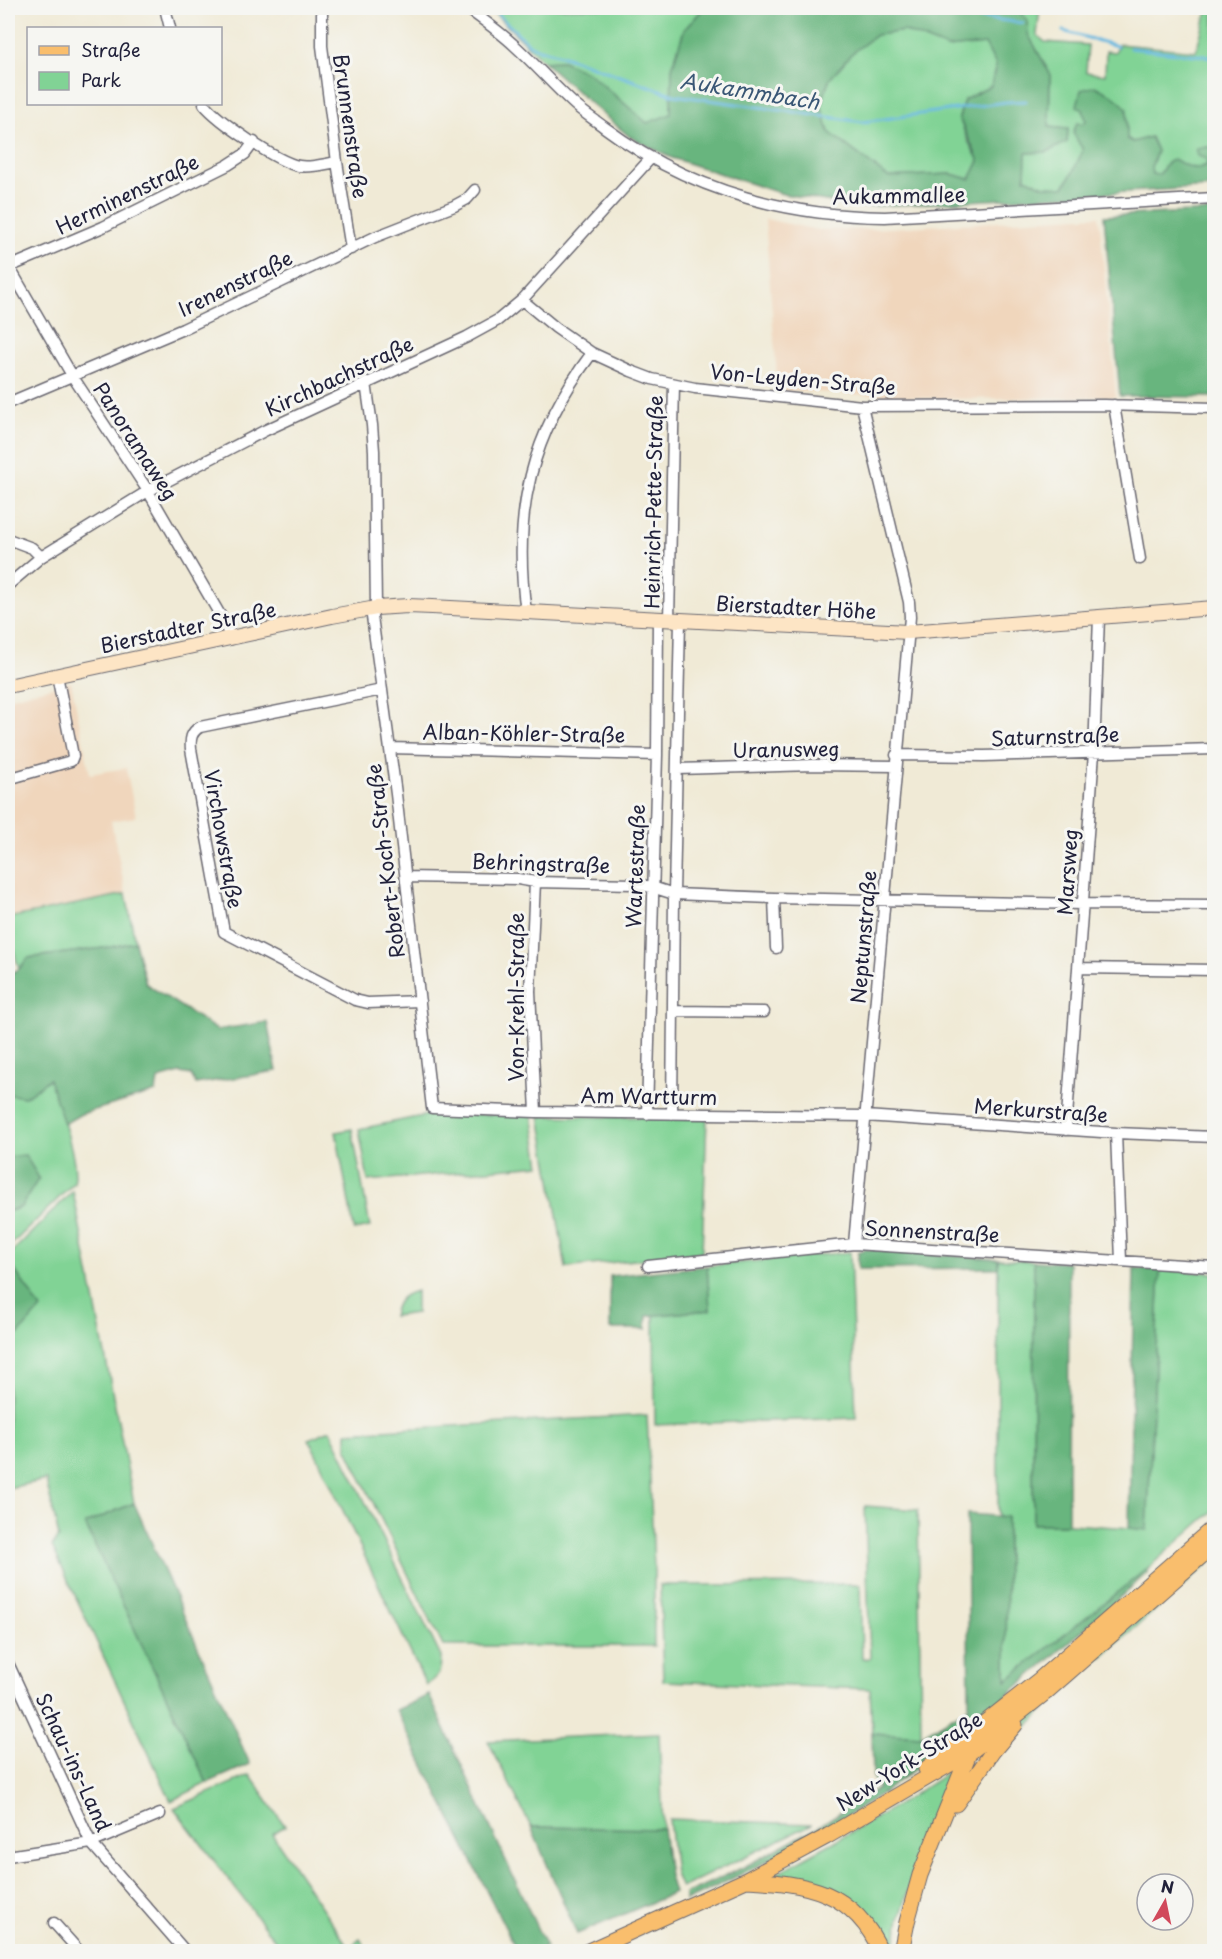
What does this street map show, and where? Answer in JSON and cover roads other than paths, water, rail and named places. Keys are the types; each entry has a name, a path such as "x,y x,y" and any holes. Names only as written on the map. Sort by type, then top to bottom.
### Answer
{"main road":[{"name":"Bierstadter Höhe","path":"374,608 408,606 908,632 1215,608"},
{"name":"Bierstadter Straße","path":"8,686 374,608"},
{"name":"New-York-Straße","path":"855,1820 989,1721 1040,1680 1215,1527"},
{"name":"New-York-Straße","path":"586,1952 746,1880 855,1820 969,1753 1046,1692 1215,1545"},
{"path":"938,1832 993,1750 1046,1692"},
{"path":"901,1952 906,1922 920,1875 969,1753 978,1735 989,1721"},
{"path":"746,1880 790,1883 822,1891 851,1909 863,1921 882,1952"}],"street":[{"path":"165,8 170,27"},
{"name":"Brunnenstraße","path":"322,8 321,30 336,162 351,249"},
{"name":"Aukammallee","path":"467,8 513,44 576,107 614,135 651,158 699,182 751,200 804,212 858,217 1215,198"},
{"path":"205,105 278,159 295,166 305,167 336,162"},
{"name":"Herminenstraße","path":"8,266 103,227 228,165 245,154 254,142"},
{"name":"Kirchbachstraße","path":"8,585 41,557 148,491 266,430 485,328 522,300 651,158"},
{"name":"Irenenstraße","path":"8,403 183,329 351,249 454,206 467,199 475,190"},
{"name":"Panoramaweg","path":"8,266 73,377 148,491 223,620 231,639"},
{"name":"Von-Leyden-Straße","path":"522,300 592,353 631,371 695,388 862,406 1114,405 1215,408"},
{"path":"526,612 522,584 521,545 525,500 532,472 550,421 592,353"},
{"path":"366,383 374,451 374,608"},
{"name":"Heinrich-Pette-Straße","path":"669,620 674,384"},
{"path":"1114,405 1140,559"},
{"name":"Neptunstraße","path":"854,1244 909,602 862,406"},
{"path":"8,539 32,548 41,557"},
{"name":"Robert-Koch-Straße","path":"374,608 432,1108"},
{"name":"Marsweg","path":"1066,1130 1095,753 1099,617"},
{"name":"Wartestraße","path":"647,1114 657,755 669,620"},
{"name":"Wartestraße","path":"669,620 678,769 674,894 672,1114"},
{"path":"8,779 71,761 73,756 57,675"},
{"name":"Virchowstraße","path":"382,690 200,727 191,736 191,749 224,932 355,1000 368,1003 420,1001"},
{"name":"Alban-Köhler-Straße","path":"390,748 657,755"},
{"name":"Saturnstraße","path":"896,761 1215,749"},
{"name":"Uranusweg","path":"678,769 896,761"},
{"name":"Behringstraße","path":"406,877 634,884 674,894 774,898 1215,905"},
{"name":"Von-Krehl-Straße","path":"535,882 530,991 536,1112"},
{"path":"774,898 776,948"},
{"path":"1079,968 1215,970"},
{"path":"674,1011 764,1011"},
{"name":"Am Wartturm","path":"432,1108 536,1112 865,1116"},
{"name":"Merkurstraße","path":"865,1116 1066,1130 1215,1137"},
{"path":"1116,1133 1121,1261"},
{"name":"Sonnenstraße","path":"648,1266 854,1244 1215,1268"},
{"name":"Schau-ins-Land","path":"8,1663 91,1843 186,1952"},
{"path":"8,1857 91,1843 160,1814"},
{"path":"54,1923 80,1952"}],"waterway":[{"name":"Aukammbach","path":"491,8 529,44 539,49 674,95 863,122 1026,101"},
{"name":"Aukammbach","path":"902,8 1023,23"},
{"name":"Aukammbach","path":"1063,31 1117,46"},
{"name":"Aukammbach","path":"1130,48 1214,57"}]}
